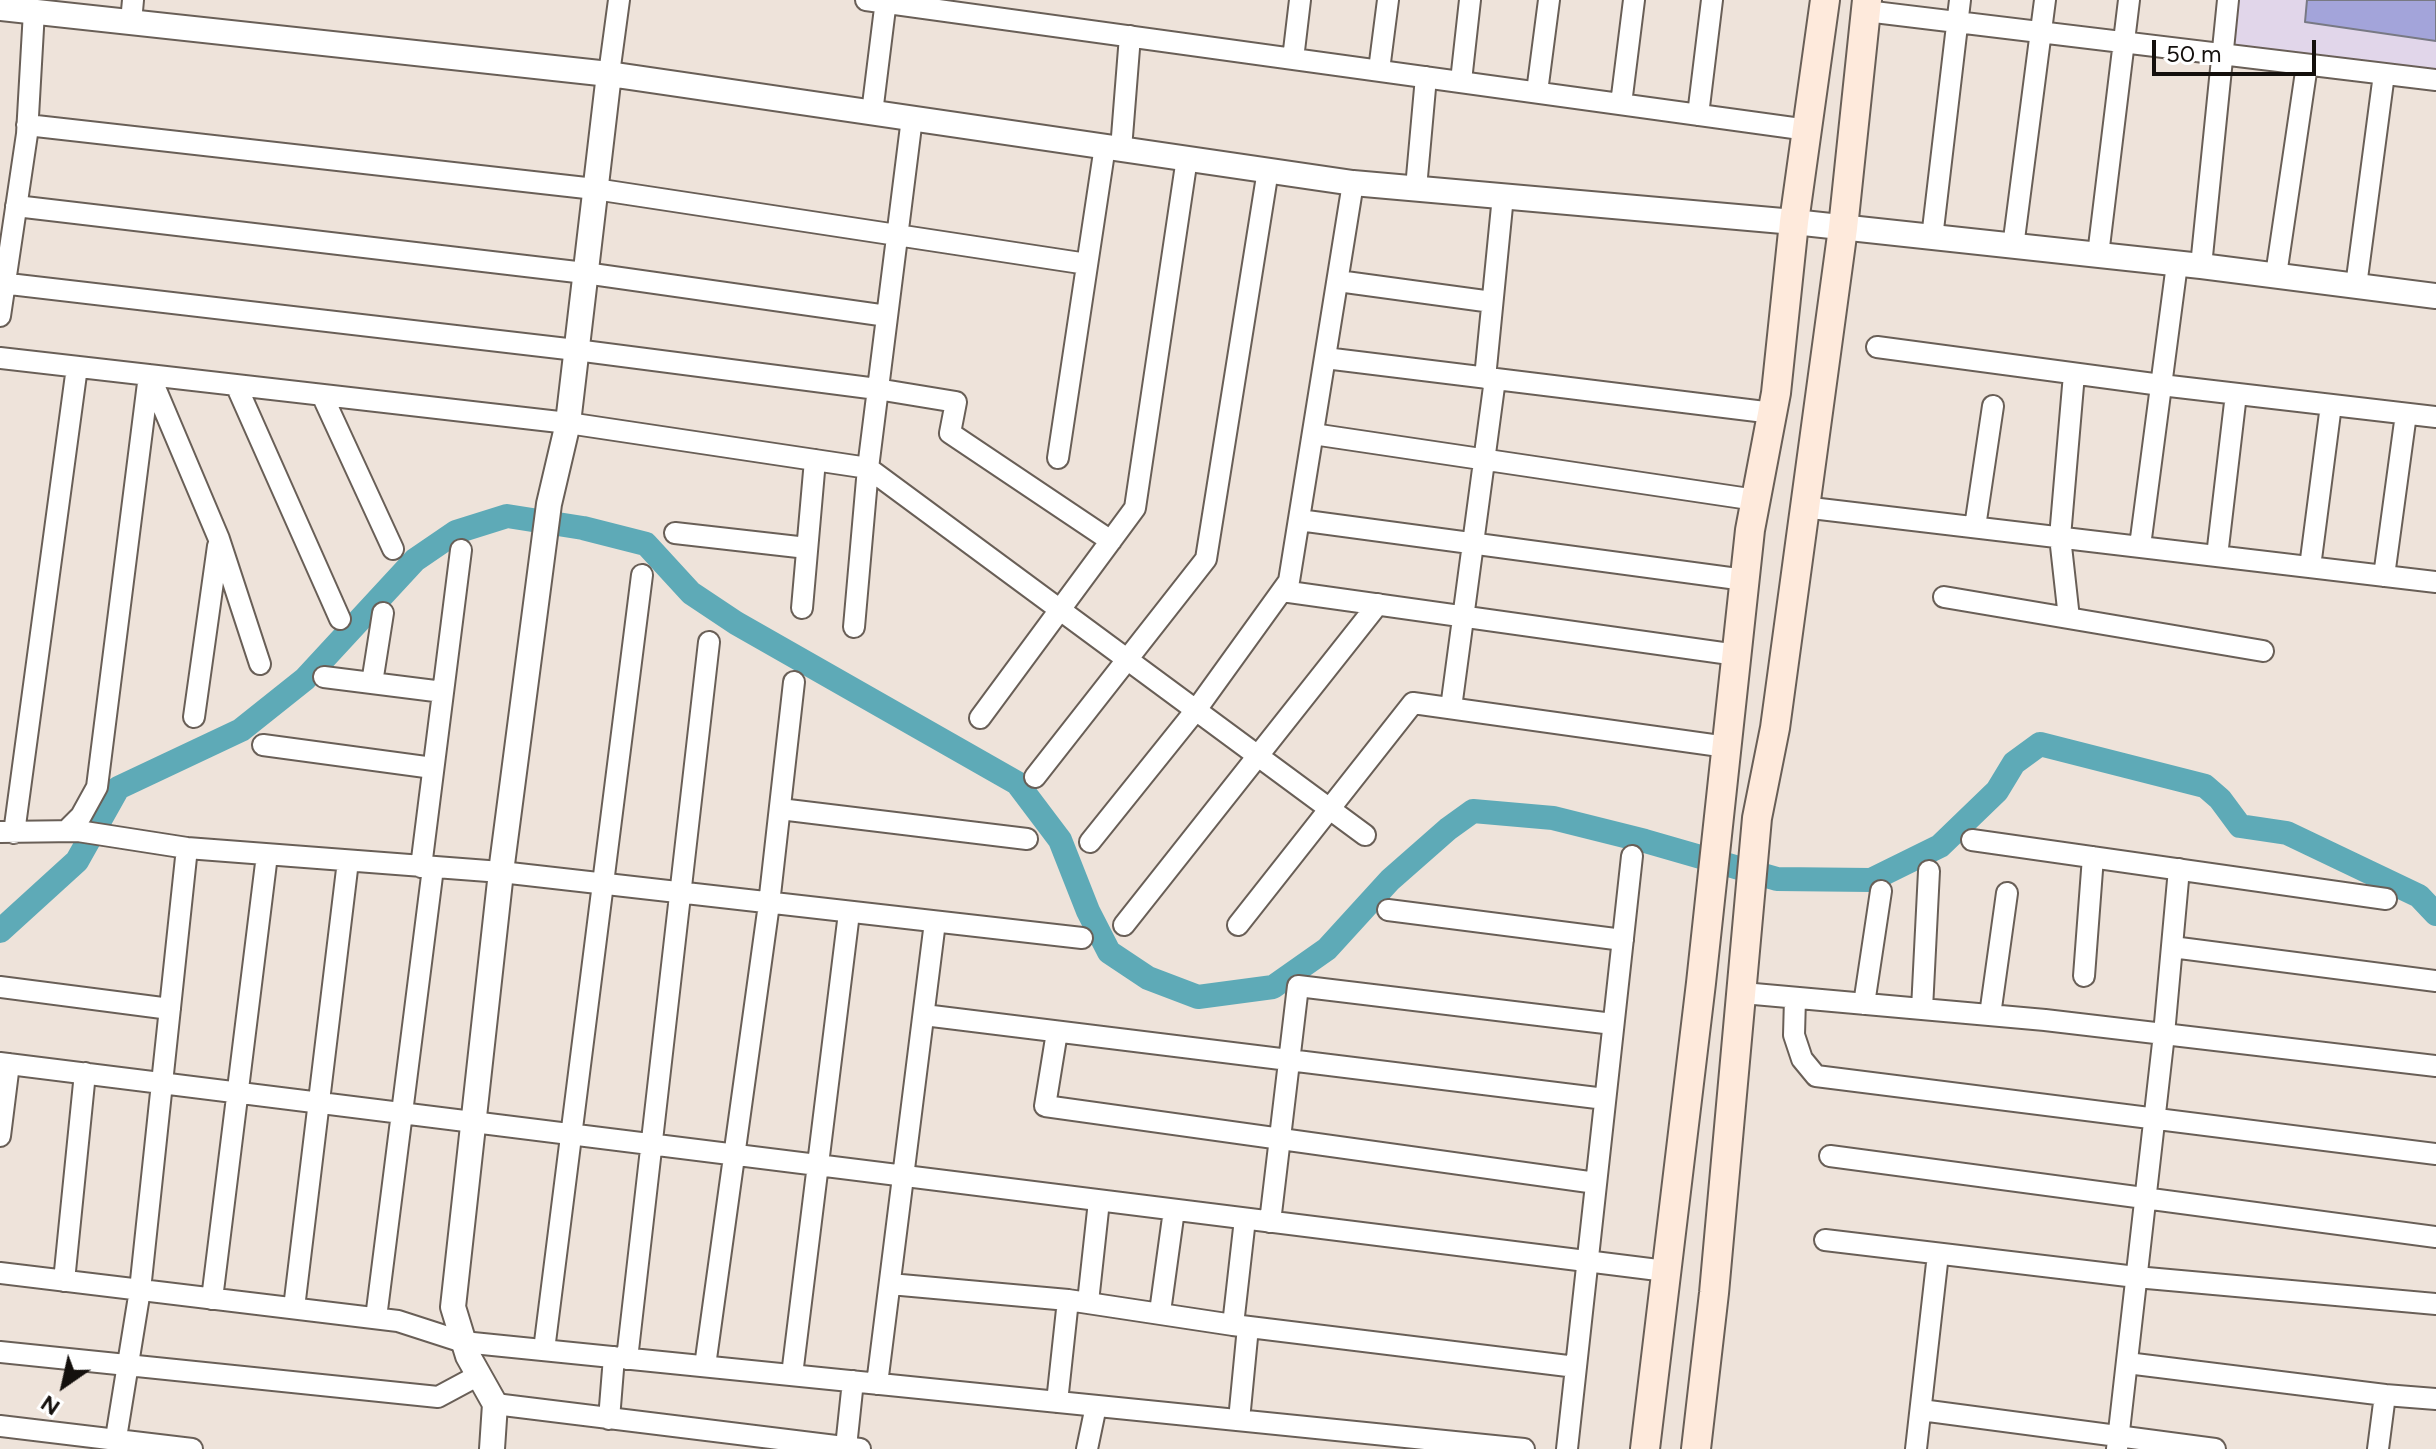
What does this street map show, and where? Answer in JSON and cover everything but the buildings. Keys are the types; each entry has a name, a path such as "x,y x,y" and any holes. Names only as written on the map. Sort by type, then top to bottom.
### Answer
{"main road":[{"path":"1645,1449 1745,580 1773,413 1794,222 1825,0"},
{"path":"1696,1449 1714,1293 1757,818 1775,728 1843,228 1866,6"}],"street":[{"path":"492,1449 495,1404 468,1356 453,1307 501,872 549,504 568,423 619,0"},
{"path":"1293,59 1300,0"},
{"path":"1379,70 1388,0"},
{"path":"1461,81 1470,0"},
{"path":"1537,92 1549,0"},
{"path":"1621,104 1634,0"},
{"path":"1698,115 1712,0"},
{"path":"1932,238 1960,0"},
{"path":"2013,247 2045,0"},
{"path":"2098,255 2129,0"},
{"path":"2140,546 2161,385 2189,265 2228,0"},
{"path":"872,113 879,1 967,7 1130,36 1808,130"},
{"path":"0,8 35,6 132,11 609,74 1353,183 1794,222 2276,275 2436,296"},
{"path":"0,316 2,283 27,125 35,6"},
{"path":"1866,6 1957,22 2436,80"},
{"path":"1058,458 1087,264 1113,148 1130,36"},
{"path":"2276,275 2307,65"},
{"path":"2356,286 2384,74"},
{"path":"1416,188 1426,77"},
{"path":"854,627 877,389 912,118"},
{"path":"27,125 595,189 1087,264"},
{"path":"980,718 1135,508 1187,158"},
{"path":"1035,777 1206,559 1268,170"},
{"path":"1090,842 1196,710 1289,581 1353,183"},
{"path":"1451,708 1485,459 1492,302 1503,196"},
{"path":"16,206 585,273 887,316"},
{"path":"1338,281 1492,302"},
{"path":"2,283 576,350 956,402 950,433 1111,541"},
{"path":"1877,347 2161,385 2436,417"},
{"path":"0,358 568,423 868,468 1365,835"},
{"path":"1325,358 1773,413"},
{"path":"77,367 7,833 72,831 187,848 501,872 1082,938"},
{"path":"2069,618 2060,537 2074,374"},
{"path":"149,375 219,539 260,664"},
{"path":"72,831 97,787 149,375"},
{"path":"236,385 340,619"},
{"path":"2217,556 2236,394"},
{"path":"322,395 393,549"},
{"path":"2310,567 2331,405"},
{"path":"1975,527 1993,406"},
{"path":"2384,576 2406,414"},
{"path":"1313,434 1756,500"},
{"path":"802,608 815,460"},
{"path":"1803,507 2436,582"},
{"path":"1299,520 1745,580"},
{"path":"675,533 807,548"},
{"path":"194,717 219,539"},
{"path":"376,1318 402,1114 427,868 433,768 461,550"},
{"path":"544,1350 642,575"},
{"path":"1282,591 1737,655"},
{"path":"1944,597 2263,651"},
{"path":"1124,925 1378,604"},
{"path":"372,683 383,613"},
{"path":"609,1419 621,1358 651,1145 709,642"},
{"path":"324,677 443,692"},
{"path":"705,1366 769,904 794,682"},
{"path":"1238,925 1413,703 1727,747"},
{"path":"263,745 433,768"},
{"path":"780,809 1027,839"},
{"path":"1972,840 2386,899"},
{"path":"125,1442 128,1366 140,1290 187,848"},
{"path":"212,1299 267,855"},
{"path":"1567,1449 1632,856"},
{"path":"2084,976 2093,857"},
{"path":"294,1308 348,861"},
{"path":"2118,1442 2164,1034 2179,869"},
{"path":"1922,1009 1929,871"},
{"path":"1864,1004 1881,891"},
{"path":"1990,1015 2007,893"},
{"path":"1388,910 1623,940"},
{"path":"792,1375 849,913"},
{"path":"877,1384 935,922"},
{"path":"2172,947 2436,981"},
{"path":"1270,1222 1298,986 1613,1024"},
{"path":"0,987 170,1009"},
{"path":"1743,993 1990,1015 2436,1066"},
{"path":"1795,998 1794,1035 1802,1059 1816,1076 2436,1154"},
{"path":"924,1015 1605,1099"},
{"path":"1057,1032 1045,1106 1596,1183"},
{"path":"0,1136 4,1063 1666,1271"},
{"path":"64,1281 85,1073"},
{"path":"1830,1156 2436,1237"},
{"path":"1057,1402 1099,1201"},
{"path":"1160,1312 1174,1210"},
{"path":"1239,1420 1245,1219"},
{"path":"1825,1240 2136,1277 2436,1304"},
{"path":"1916,1449 1938,1254"},
{"path":"0,1273 398,1321 463,1342 1239,1420 1326,1439 1524,1449"},
{"path":"890,1284 1078,1301 1241,1326 1576,1367"},
{"path":"0,1352 438,1397 479,1375"},
{"path":"2127,1363 2436,1399"},
{"path":"495,1404 840,1448 853,1381"},
{"path":"2378,1449 2385,1395"},
{"path":"1087,1449 1096,1406"},
{"path":"1921,1410 2118,1442 2215,1449"},
{"path":"0,1426 42,1440 125,1442 192,1449"}],"shaded area":[{"path":"2228,0 2436,0 2436,80 2222,54"}],"waterway":[{"path":"0,931 77,861 118,788 241,730 305,679 415,560 456,532 507,516 583,528 646,544 691,593 736,623 1017,783 1060,840 1088,911 1109,952 1148,978 1198,997 1273,987 1327,949 1390,880 1473,811 1553,818 1777,879 1871,880 1940,846 1997,791 2014,763 2040,744 2205,786 2220,799 2240,826 2287,833 2419,896 2436,914"}]}
